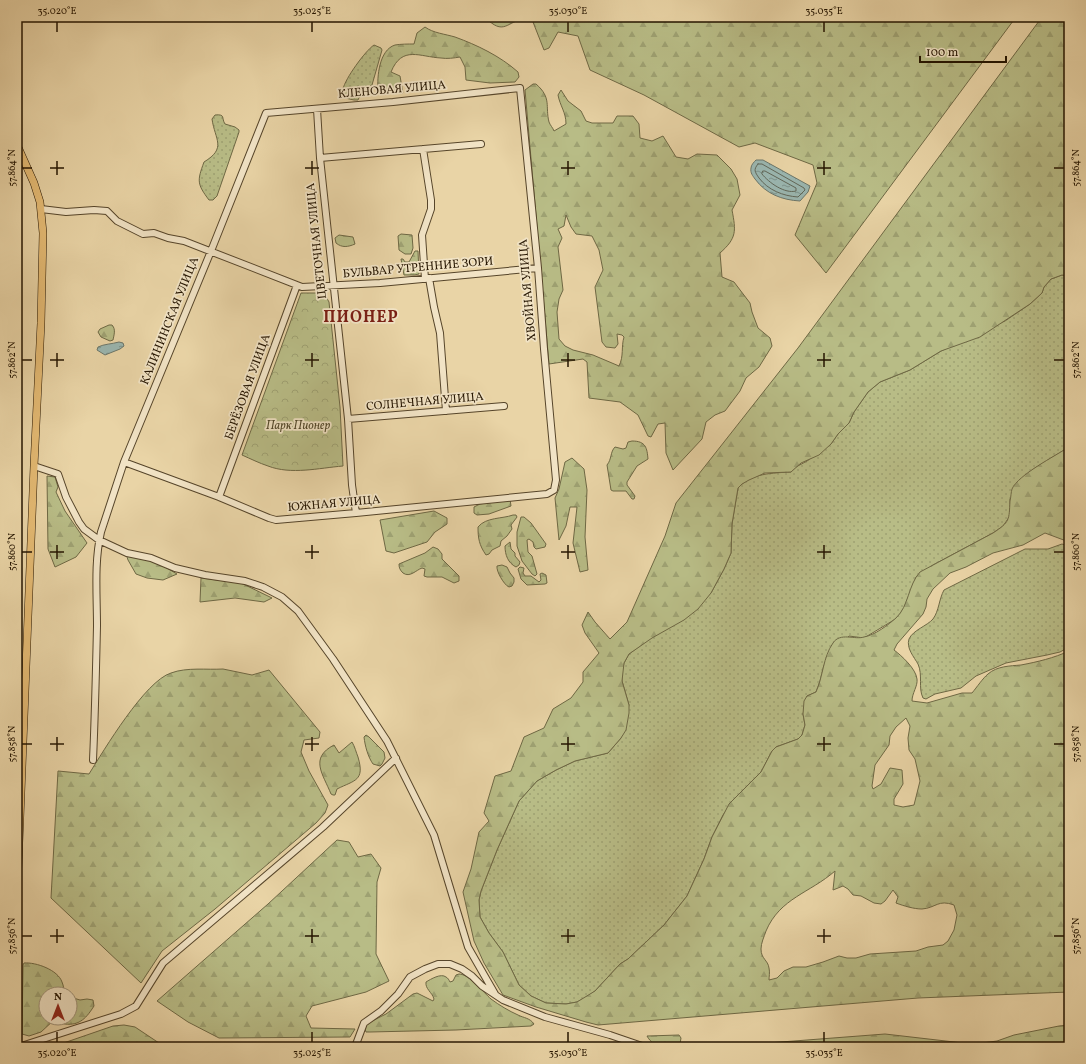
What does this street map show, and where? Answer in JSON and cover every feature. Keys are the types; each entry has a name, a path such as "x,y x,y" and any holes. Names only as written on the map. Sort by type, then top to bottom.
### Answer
{"main road":[{"path":"17,145 34,183 41,209 43,233 41,323 17,893"}],"street":[{"name":"КЛЕНОВАЯ УЛИЦА","path":"266,113 520,88"},
{"name":"ХВОЙНАЯ УЛИЦА","path":"520,88 538,268 556,480 554,490"},
{"name":"ЦВЕТОЧНАЯ УЛИЦА","path":"316,109 348,419 356,514"},
{"name":"КАЛИНИНСКАЯ УЛИЦА","path":"93,760 97,678 97,575 99,540 124,462 266,113"},
{"path":"320,158 481,144"},
{"path":"423,149 431,200 430,209 422,235 427,279 440,333 446,411"},
{"name":"БУЛЬВАР УТРЕННИЕ ЗОРИ","path":"41,209 66,212 107,210 116,221 143,234 154,233 168,238 184,241 302,287 427,279 538,268"},
{"name":"БЕРЁЗОВАЯ УЛИЦА","path":"219,497 297,285"},
{"name":"СОЛНЕЧНАЯ УЛИЦА","path":"348,419 504,406"},
{"name":"ЮЖНАЯ УЛИЦА","path":"124,462 276,520 356,514 547,494 554,490"},
{"path":"34,466 58,474 66,497 79,522 84,529 99,540 127,553 151,558 175,568 263,587 282,597 298,611 333,659 387,741 396,758 434,835 468,947 495,994"},
{"path":"18,1047 121,1014 136,1006 163,963 323,828 396,758"},
{"path":"355,1047 364,1023 381,1011 398,994 410,977 438,964 450,964 462,969 482,986 503,1000 545,1017 610,1035 645,1047"}],"green space":[{"path":"485,17 524,17 524,19 501,27 491,23"},
{"path":"531,17 1016,17 826,273 795,235 817,183 813,165 755,143 739,147 644,95 590,70 578,36 558,32 549,48 544,50"},
{"path":"1042,17 1069,17 1069,276 1062,275 1051,279 1044,287 1042,293 1030,304 980,337 941,351 910,370 880,382 868,392 854,412 849,423 831,444 819,455 801,463 791,472 765,473 749,480 738,488 732,524 731,553 711,593 698,609 684,620 652,638 629,654 624,663 622,681 629,705 626,730 608,753 575,761 556,770 537,781 519,801 497,850 481,891 479,900 480,917 489,933 503,952 519,985 531,996 546,1003 566,1004 577,1002 595,991 620,964 628,959 664,925 687,896 704,859 712,837 729,804 761,772 772,751 776,747 798,739 802,735 805,725 803,714 804,701 807,696 816,692 827,654 833,643 844,637 860,638 868,636 893,621 904,608 913,583 920,572 993,533 1003,526 1009,517 1012,489 1021,478 1069,447 1069,542 1045,533 1023,545 993,553 966,567 950,573 933,589 927,599 923,614 897,644 894,650 908,663 916,675 917,682 912,701 927,703 962,693 972,693 986,676 995,669 1039,661 1069,651 1069,992 918,998 598,1025 536,1007 503,995 484,963 474,941 463,892 471,869 479,832 489,821 484,813 495,776 511,771 524,737 544,728 553,709 571,698 583,682 583,672 599,653 585,633 582,625 588,612 610,639 627,622 665,536 676,503 798,348","holes":["906,718 910,726 908,738 909,750 915,759 920,781 914,805 903,807 894,805 894,799 903,784 902,770 890,768 881,784 873,789 872,786 875,765 889,745 890,736 896,727","835,871 833,890 843,886 853,895 861,896 874,903 881,904 893,890 898,897 896,903 909,907 922,909 941,903 949,903 954,905 957,915 954,930 948,941 943,945 928,947 916,951 870,954 856,958 839,956 806,967 793,967 784,971 777,978 769,980 768,965 762,955 761,949 766,931 772,920 787,903"]},
{"path":"425,27 435,32 455,37 480,47 511,66 518,72 519,77 515,82 490,83 466,80 465,67 460,57 443,58 412,54 400,58 391,72 400,76 403,93 391,93 378,90 380,64 385,52 395,45 414,44 417,33"},
{"path":"374,45 382,50 372,85 362,91 358,100 345,98 343,90 347,79 361,59"},
{"path":"533,84 536,84 541,89 547,102 549,122 554,131 566,124 558,95 561,90 568,101 581,111 586,121 592,123 613,123 617,116 633,116 639,124 640,138 652,141 663,136 676,157 688,159 697,154 717,155 731,169 737,179 740,195 732,210 734,234 730,243 720,253 722,277 734,282 750,303 758,328 770,338 772,346 759,367 746,378 740,391 725,411 715,415 706,422 702,439 673,470 666,453 665,423 658,424 651,437 648,436 638,415 620,402 589,398 587,362 583,359 549,364 525,90","holes":["566,215 576,234 592,236 599,250 603,270 595,287 602,342 606,347 615,348 618,344 617,334 624,337 619,366 593,355 573,350 565,346 559,339 557,312 559,299 563,290 558,247 562,238 558,229 564,226"]},
{"path":"215,115 221,115 225,124 235,127 239,130 239,132 217,196 213,200 209,200 200,186 199,178 204,162 211,157 217,148 218,143 212,119"},
{"path":"401,234 412,235 413,248 411,254 405,254 399,250 398,236"},
{"path":"339,235 353,237 355,244 350,246 338,245 335,238"},
{"path":"415,251 418,251 419,274 404,275 401,259 405,262 409,262"},
{"path":"1062,275 1069,276 1069,447 1032,470 1010,499 1010,516 1003,526 993,533 933,565 916,577 904,608 897,618 864,638 849,636 824,665 816,692 807,696 803,714 805,725 802,735 798,739 776,747 772,751 761,772 734,799 723,815 712,837 704,859 687,896 664,925 628,959 620,964 595,991 585,998 577,1002 566,1004 546,1003 531,996 519,985 503,952 489,933 480,917 479,900 481,891 497,850 519,801 537,781 575,761 608,753 621,738 629,705 622,681 624,663 629,654 711,593 731,553 732,524 738,488 749,479 763,475 791,472 796,467 831,444 849,423 854,412 868,392 880,382 910,370 941,351 1005,321 1030,304 1042,293 1044,287 1051,279"},
{"name":"Парк Пионер","path":"301,293 324,293 329,302 340,407 343,466 305,470 286,470 268,466 242,455"},
{"path":"112,325 114,330 113,340 110,341 101,337 98,332 100,329"},
{"path":"628,442 640,442 645,446 648,459 637,466 627,482 627,485 635,496 634,499 632,499 626,491 611,490 607,465 615,447 623,449 626,448"},
{"path":"572,458 584,469 587,490 585,537 588,570 580,572 573,543 577,507 570,507 566,526 559,540 555,498 559,489 565,462"},
{"path":"47,476 55,477 58,487 56,492 65,511 87,543 76,557 55,567 48,549"},
{"path":"510,499 511,506 489,514 477,515 474,513 474,507 480,504"},
{"path":"434,511 447,518 447,524 435,532 427,542 394,553 386,551 380,520"},
{"path":"516,515 517,517 511,525 512,529 501,541 500,546 486,555 479,541 478,527 485,521"},
{"path":"521,517 524,517 531,523 546,544 545,547 536,549 533,542 529,539 527,540 528,552 532,556 537,574 535,576 522,561 517,546 517,532"},
{"path":"510,542 511,549 520,562 516,567 509,561 506,553 505,546"},
{"path":"1062,544 1065,545 1069,551 1069,647 1060,652 1006,663 976,676 961,688 935,694 926,699 923,698 918,664 909,649 908,642 914,633 933,619 937,612 944,590 1025,549 1048,549"},
{"path":"433,547 438,549 442,554 442,559 459,576 459,581 454,583 442,577 424,576 425,569 422,568 408,575 401,571 399,564 425,553"},
{"path":"126,554 151,559 177,574 163,580 147,578 136,574"},
{"path":"502,565 507,567 514,578 512,586 507,586 499,574 497,566"},
{"path":"520,567 524,568 523,573 525,576 531,576 539,582 541,580 540,574 542,573 546,575 547,583 527,585 521,579 518,569"},
{"path":"201,578 241,583 272,598 264,602 235,598 200,602"},
{"path":"223,669 252,675 269,670 320,732 319,738 304,740 301,752 309,771 328,805 325,813 316,823 215,909 162,951 141,983 51,898 58,771 89,774 104,749 138,702 149,689 161,679 177,671"},
{"path":"366,735 384,752 385,758 380,766 373,764 370,758 364,740"},
{"path":"352,742 360,765 359,775 357,779 337,789 335,795 333,795 331,794 320,767 322,755 326,750 334,745 339,753"},
{"path":"337,840 349,842 358,857 371,854 381,868 377,882 376,954 389,981 366,992 312,1006 306,1016 311,1028 355,1029 350,1037 219,1038 188,1022 157,1001 268,904"},
{"path":"24,963 29,963 40,965 51,970 60,978 63,986 38,986 38,1026 48,1026 41,1032 29,1036 22,1034"},
{"path":"459,974 471,980 497,1003 508,1010 529,1019 534,1024 531,1026 456,1030 366,1032 366,1024 386,1014 413,994 417,993 433,1001 434,999 427,987 426,982 436,977 444,976 447,977 450,982 453,981 456,975"},
{"path":"78,999 93,1000 94,1006 89,1014 79,1022"},
{"path":"124,1025 135,1027 165,1047 52,1047 113,1026"},
{"path":"1069,1025 1069,1047 769,1047 766,1045 768,1043 885,1034 963,1043 982,1043 997,1041 1014,1035"},
{"path":"679,1035 681,1038 680,1044 666,1047 653,1043 647,1036"}],"water":[{"path":"756,160 763,160 810,186 808,192 800,201 781,198 764,189 751,173 752,166"},
{"path":"119,342 123,343 124,346 105,355 97,350 100,346"}],"district":[{"name":"ПИОНЕР","path":"361,318"}]}
